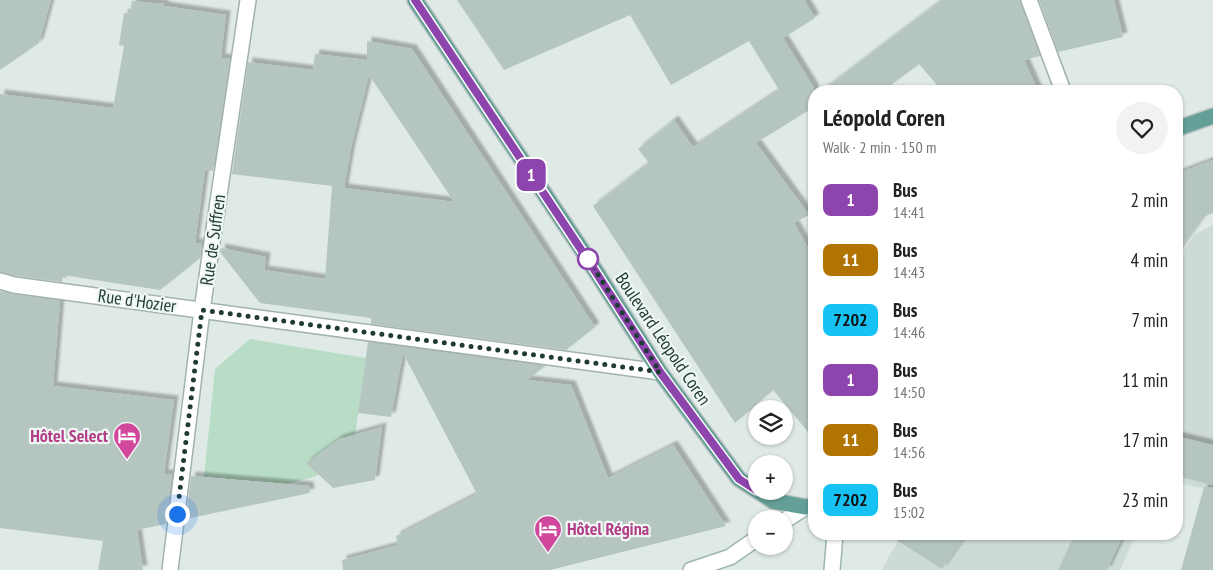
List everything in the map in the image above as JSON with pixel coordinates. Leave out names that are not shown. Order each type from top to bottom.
[{"type":"main road","name":"Boulevard Léopold Coren","points":[[415,0],[660,372],[739,479],[748,485]]},
{"type":"main road","points":[[1183,127],[1213,116]]},
{"type":"main road","name":"Boulevard Léopold Coren","points":[[771,500],[808,507]]},
{"type":"street","name":"Rue de Suffren","points":[[170,570],[202,310],[248,0]]},
{"type":"street","points":[[1029,0],[1060,85]]},
{"type":"street","name":"Rue d'Hozier","points":[[0,282],[660,372]]},
{"type":"street","points":[[793,516],[808,508]]},
{"type":"street","points":[[832,570],[834,540]]},
{"type":"street","points":[[691,570],[730,557],[748,545]]},
{"type":"shaded area","points":[[1213,225],[1213,490],[1183,484],[1183,252],[1194,235]]},
{"type":"shaded area","points":[[899,540],[1133,540],[1120,570],[882,570]]},
{"type":"green space","points":[[250,339],[366,358],[355,435],[318,464],[317,476],[286,484],[204,477],[215,369]]},
{"type":"building","points":[[0,0],[51,0],[39,43],[0,70]]},
{"type":"building","points":[[457,0],[804,0],[815,18],[783,38],[812,85],[808,85],[808,111],[756,143],[808,214],[808,216],[794,223],[808,248],[808,432],[793,414],[793,400],[781,400],[773,390],[761,400],[748,400],[748,412],[735,423],[593,206],[649,163],[638,149],[674,120],[693,147],[779,90],[749,41],[671,85],[630,15],[504,70]]},
{"type":"building","points":[[942,0],[1020,0],[1040,56],[1024,60],[1035,85],[937,85],[919,64],[891,85],[830,85]]},
{"type":"building","points":[[1039,0],[1114,0],[1123,37],[1058,52]]},
{"type":"building","points":[[132,1],[164,4],[164,6],[226,15],[221,58],[230,59],[213,171],[205,170],[195,243],[202,244],[200,258],[160,290],[62,275],[62,282],[0,272],[0,94],[113,108],[124,46],[119,45],[124,13],[130,14]]},
{"type":"building","points":[[367,41],[412,49],[595,327],[566,350],[371,324],[371,318],[260,303],[220,252],[221,248],[266,257],[264,270],[325,279],[332,186],[232,174],[248,62],[313,70],[315,54],[367,60]],"holes":[[[369,75],[454,202],[344,188],[351,148]]]},
{"type":"building","points":[[1213,160],[1213,213],[1203,217],[1183,245],[1183,171]]},
{"type":"building","points":[[0,291],[60,301],[53,386],[174,400],[164,474],[172,474],[166,524],[137,530],[143,570],[98,570],[103,541],[0,528]]},
{"type":"building","points":[[368,342],[545,366],[527,380],[571,385],[608,478],[673,445],[726,526],[550,570],[343,570],[342,560],[398,545],[396,536],[477,494],[403,353],[391,417],[358,413]]},
{"type":"building","points":[[382,427],[375,480],[333,488],[306,463],[339,439]]},
{"type":"building","points":[[1183,438],[1213,445],[1213,485],[1183,478]]},
{"type":"building","points":[[191,476],[309,486],[310,493],[186,519]]},
{"type":"building","points":[[1204,487],[1213,488],[1213,570],[1181,570]]},
{"type":"building","points":[[896,540],[963,540],[942,569]]},
{"type":"building","points":[[1072,540],[1121,540],[1107,570],[1058,570]]},
{"type":"bus line","name":"1","points":[[415,0],[660,372],[739,479],[748,485]]},
{"type":"place","name":"Hôtel Select","points":[[127,460]]},
{"type":"place","name":"Hôtel Régina","points":[[548,553]]},
{"type":"route","points":[[177,514],[202,310],[660,372],[588,259]]}]
